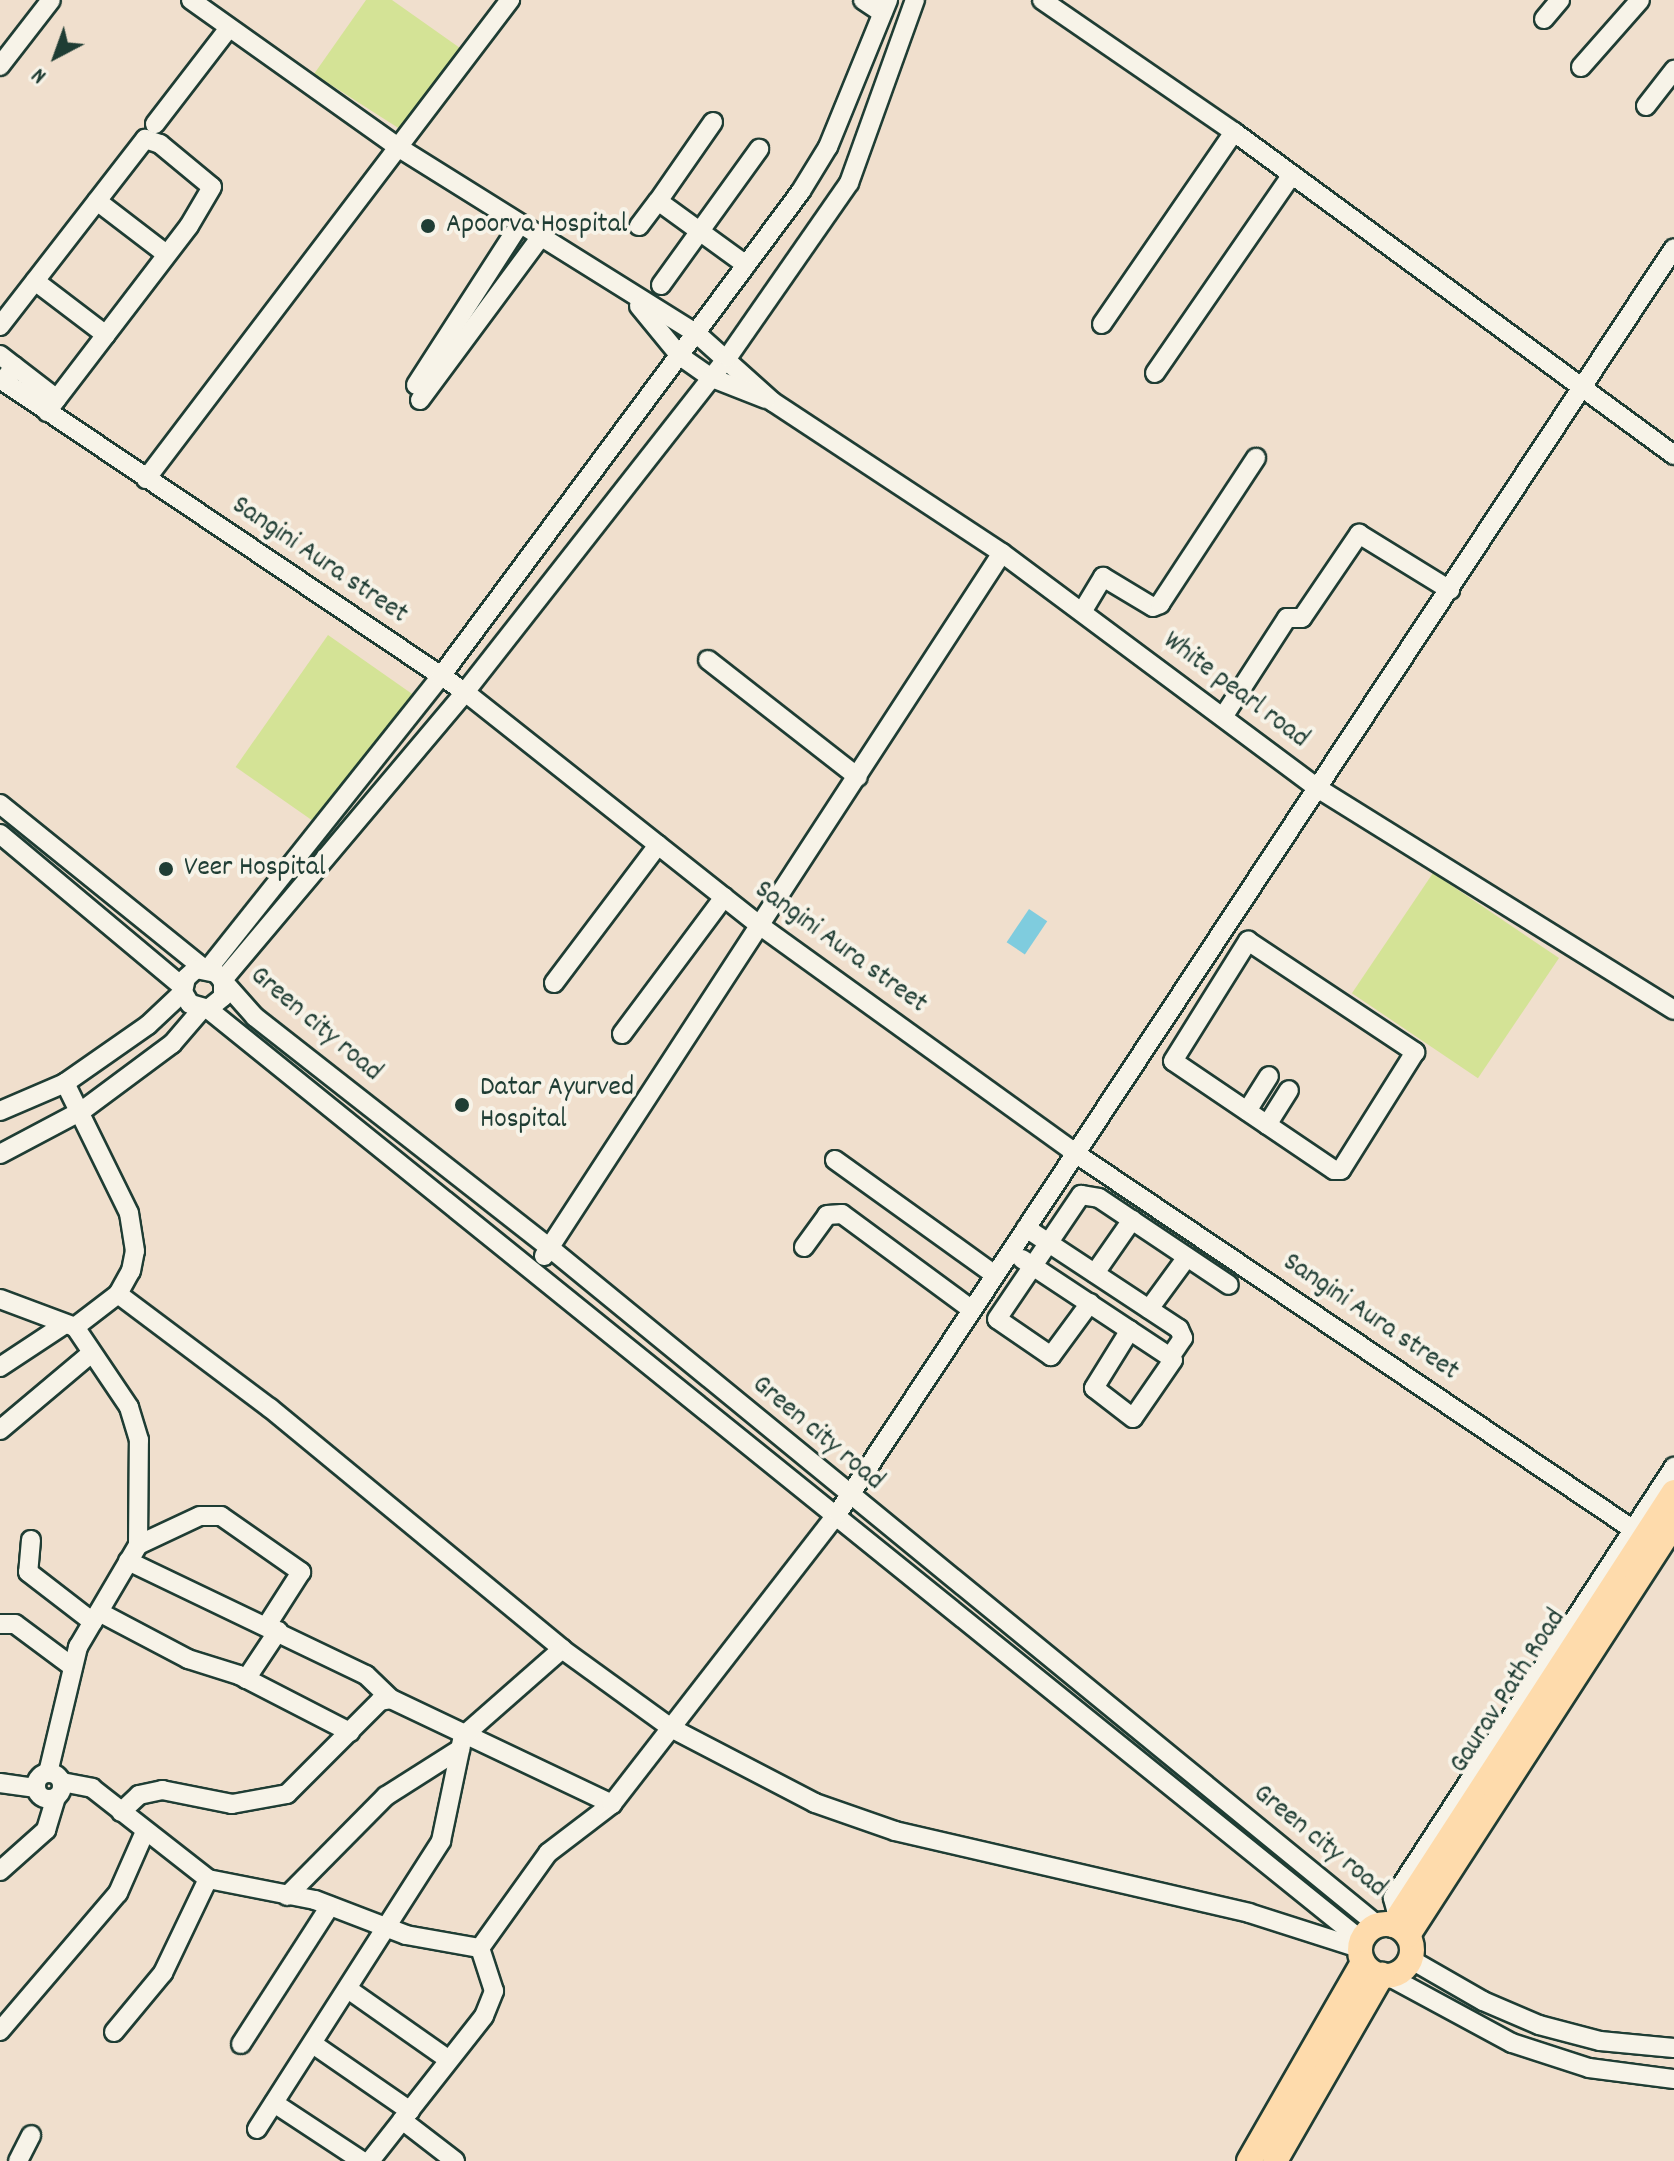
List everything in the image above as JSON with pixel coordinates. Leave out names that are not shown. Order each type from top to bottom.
[{"type":"main road","name":"Gaurav Path Road","points":[[1249,2161],[1674,1492]]},
{"type":"main road","name":"Gaurav Path Road","points":[[1646,1538],[1674,1524]]},
{"type":"main road","name":"Gaurav Path Road","points":[[1275,2161],[1384,1946]]},
{"type":"street","points":[[0,66],[51,0]]},
{"type":"street","points":[[191,0],[401,149],[632,297],[696,333],[728,357],[773,402]]},
{"type":"street","points":[[146,479],[401,149],[510,0]]},
{"type":"street","points":[[214,976],[680,356],[828,147],[885,7],[863,0]]},
{"type":"street","points":[[214,976],[465,692],[728,357],[849,183],[915,0]]},
{"type":"street","points":[[1042,0],[1234,132],[1290,177],[1674,455]]},
{"type":"street","points":[[1544,19],[1560,0]]},
{"type":"street","points":[[1581,67],[1640,0]]},
{"type":"street","points":[[155,124],[229,28]]},
{"type":"street","points":[[1646,106],[1674,70]]},
{"type":"street","points":[[639,226],[713,122]]},
{"type":"street","points":[[1102,324],[1234,132]]},
{"type":"street","points":[[0,326],[145,139],[197,171],[212,187],[209,197],[52,406]]},
{"type":"street","points":[[661,285],[759,149]]},
{"type":"street","points":[[1155,373],[1290,177]]},
{"type":"street","points":[[97,201],[166,254]]},
{"type":"street","points":[[658,201],[746,265]]},
{"type":"street","points":[[519,225],[418,392],[540,238]]},
{"type":"street","points":[[480,1948],[548,1853],[612,1804],[843,1505],[1674,248]]},
{"type":"street","points":[[35,281],[106,335]]},
{"type":"street","points":[[632,297],[680,356],[712,378],[773,402]]},
{"type":"street","name":"Sangini Aura street","points":[[4,370],[146,479],[465,692],[762,927],[1075,1153],[1646,1538]]},
{"type":"street","name":"White pearl road","points":[[773,402],[1002,553],[1319,789],[1674,1010]]},
{"type":"street","points":[[1082,612],[1103,577],[1153,607],[1160,604],[1256,458]]},
{"type":"street","points":[[1223,717],[1287,618],[1302,618],[1357,535],[1450,590]]},
{"type":"street","points":[[536,1268],[762,927],[1002,553]]},
{"type":"street","points":[[708,660],[858,777]]},
{"type":"street","name":"Green city road","points":[[0,804],[214,976],[255,1017],[550,1248],[843,1505]]},
{"type":"street","points":[[0,834],[183,990],[190,1004],[205,1009]]},
{"type":"street","points":[[554,983],[658,845]]},
{"type":"street","points":[[622,1034],[724,897]]},
{"type":"street","points":[[1249,941],[1415,1052],[1341,1170],[1247,1111],[1173,1061],[1194,1023],[1249,941]]},
{"type":"street","points":[[0,1111],[65,1083],[148,1025],[183,990],[190,973],[214,976]]},
{"type":"street","points":[[0,1154],[83,1110],[172,1044],[205,1009],[223,997],[214,976]]},
{"type":"street","name":"Green city road","points":[[205,1009],[843,1505],[1384,1946]]},
{"type":"street","points":[[1172,1009],[1194,1023]]},
{"type":"street","points":[[1247,1111],[1269,1076]]},
{"type":"street","points":[[0,1367],[118,1294],[135,1251],[129,1213],[83,1110],[65,1083]]},
{"type":"street","points":[[1267,1125],[1289,1090]]},
{"type":"street","points":[[835,1160],[995,1275]]},
{"type":"street","points":[[1090,1303],[1057,1352],[1045,1356],[997,1319],[1081,1195],[1095,1196],[1229,1285]]},
{"type":"street","points":[[804,1247],[827,1215],[842,1214],[971,1309]]},
{"type":"street","points":[[1095,1273],[1132,1220]]},
{"type":"street","points":[[1026,1228],[1184,1335],[1170,1357]]},
{"type":"street","points":[[1010,1251],[1090,1303],[1130,1330],[1170,1357],[1173,1366],[1138,1416],[1131,1417],[1094,1388],[1130,1330]]},
{"type":"street","points":[[1149,1309],[1187,1257]]},
{"type":"street","points":[[118,1294],[270,1408],[562,1649],[671,1728],[815,1803],[895,1831],[1384,1946],[1483,2001],[1539,2025],[1600,2041],[1674,2048]]},
{"type":"street","points":[[0,1299],[69,1327],[129,1407],[139,1440],[133,1553],[96,1617],[73,1667],[46,1830],[0,1871]]},
{"type":"street","points":[[0,1430],[89,1355]]},
{"type":"street","points":[[1646,1538],[1674,1467]]},
{"type":"street","points":[[133,1553],[200,1516],[221,1516],[301,1572],[246,1679]]},
{"type":"street","points":[[31,1540],[28,1572],[96,1617],[188,1659],[246,1679],[350,1732]]},
{"type":"street","points":[[133,1553],[366,1675],[391,1699],[462,1742],[612,1804]]},
{"type":"street","points":[[0,1624],[15,1624],[73,1667]]},
{"type":"street","points":[[287,1896],[386,1796],[462,1742],[562,1649]]},
{"type":"street","points":[[121,1812],[139,1795],[162,1790],[232,1804],[287,1794],[380,1701],[391,1699]]},
{"type":"street","points":[[257,2129],[441,1841],[462,1742]]},
{"type":"street","points":[[0,1783],[35,1788],[43,1799],[55,1784]]},
{"type":"street","points":[[55,1784],[92,1788],[144,1834],[208,1879],[330,1906],[387,1928],[480,1948]]},
{"type":"street","points":[[0,2031],[118,1893],[144,1834]]},
{"type":"street","points":[[114,2032],[163,1973],[208,1879]]},
{"type":"street","points":[[241,2044],[330,1906]]},
{"type":"street","points":[[1384,1946],[1532,2050],[1589,2068],[1674,2079]]},
{"type":"street","points":[[370,2161],[484,2016],[494,1991],[480,1948]]},
{"type":"street","points":[[348,1989],[449,2060]]},
{"type":"street","points":[[1532,2050],[1539,2025]]},
{"type":"street","points":[[313,2044],[406,2115],[455,2161]]},
{"type":"street","points":[[274,2103],[362,2161]]},
{"type":"street","points":[[18,2161],[31,2135]]},
{"type":"green space","points":[[366,0],[392,0],[460,48],[403,131],[314,74]]},
{"type":"green space","points":[[328,635],[414,695],[322,827],[236,767]]},
{"type":"green space","points":[[1433,873],[1559,958],[1478,1078],[1352,993]]},
{"type":"water","points":[[1029,909],[1047,921],[1025,954],[1007,942]]},
{"type":"place","name":"Apoorva Hospital","points":[[428,226]]},
{"type":"place","name":"Veer Hospital","points":[[166,869]]},
{"type":"place","name":"Datar Ayurved Hospital","points":[[462,1105]]}]
